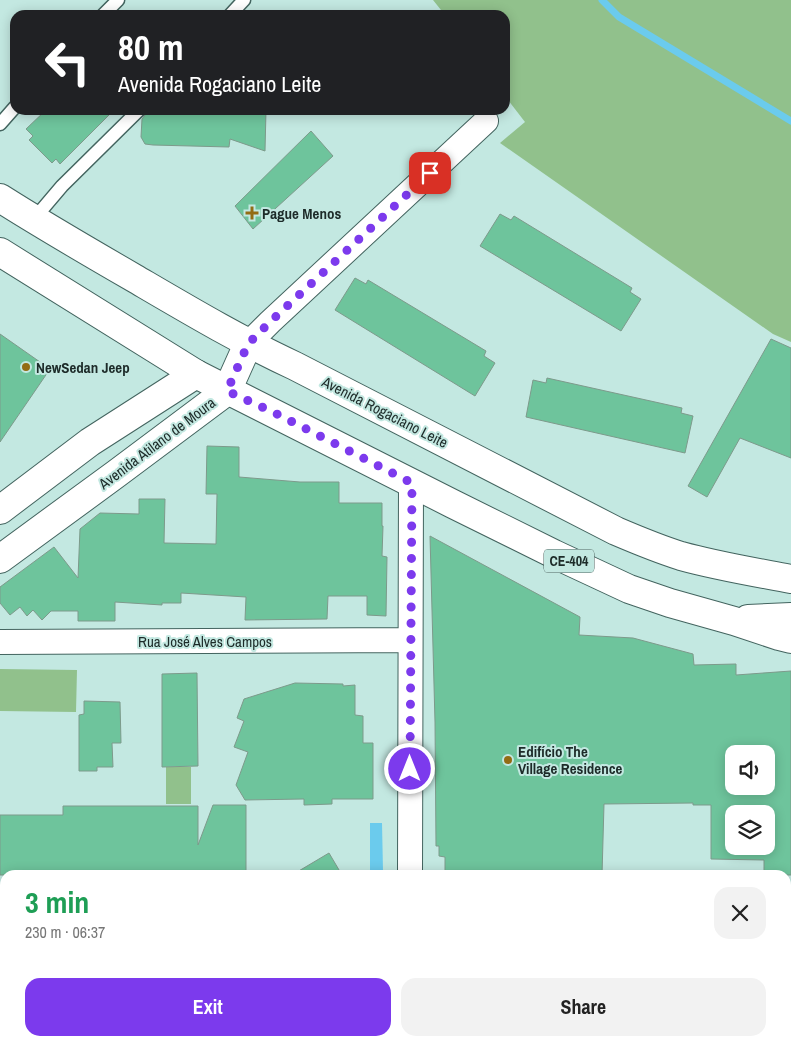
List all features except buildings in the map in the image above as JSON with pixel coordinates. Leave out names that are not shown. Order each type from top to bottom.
[{"type":"main road","name":"Avenida Rogaciano Leite","points":[[0,198],[248,344],[295,366],[616,531],[680,555],[791,579]]},
{"type":"main road","points":[[0,252],[196,374],[412,483]]},
{"type":"main road","name":"Avenida Atilano de Moura","points":[[0,559],[227,391],[248,344]]},
{"type":"main road","name":"Avenida Atilano de Moura","points":[[0,510],[90,442],[196,374]]},
{"type":"main road","name":"CE-404","points":[[412,483],[629,589],[791,639]]},
{"type":"main road","points":[[734,621],[791,618]]},
{"type":"street","name":"Avenida Atilano de Moura","points":[[248,344],[486,122]]},
{"type":"street","points":[[410,870],[412,483]]},
{"type":"street","name":"Rua José Alves Campos","points":[[0,642],[410,640]]},
{"type":"lane","points":[[108,10],[118,0]]},
{"type":"lane","points":[[235,10],[244,0]]},
{"type":"lane","points":[[0,124],[10,113]]},
{"type":"lane","points":[[34,219],[62,186],[134,115]]},
{"type":"green space","points":[[433,0],[791,0],[791,342],[773,334],[500,143],[525,122],[510,102],[510,10],[441,10]]},
{"type":"green space","points":[[0,669],[77,670],[76,712],[0,711]]},
{"type":"green space","points":[[166,767],[191,767],[191,804],[166,804]]},
{"type":"water","points":[[370,823],[382,823],[383,870],[370,870]]},
{"type":"waterway","points":[[602,0],[619,17],[791,121]]},
{"type":"place","name":"Pague Menos","points":[[252,213]]},
{"type":"place","name":"NewSedan Jeep","points":[[26,367]]},
{"type":"place","name":"Edifício The Village Residence","points":[[508,760]]},
{"type":"route","points":[[410,769],[412,483],[273,412],[227,391],[248,344],[430,173]]}]
